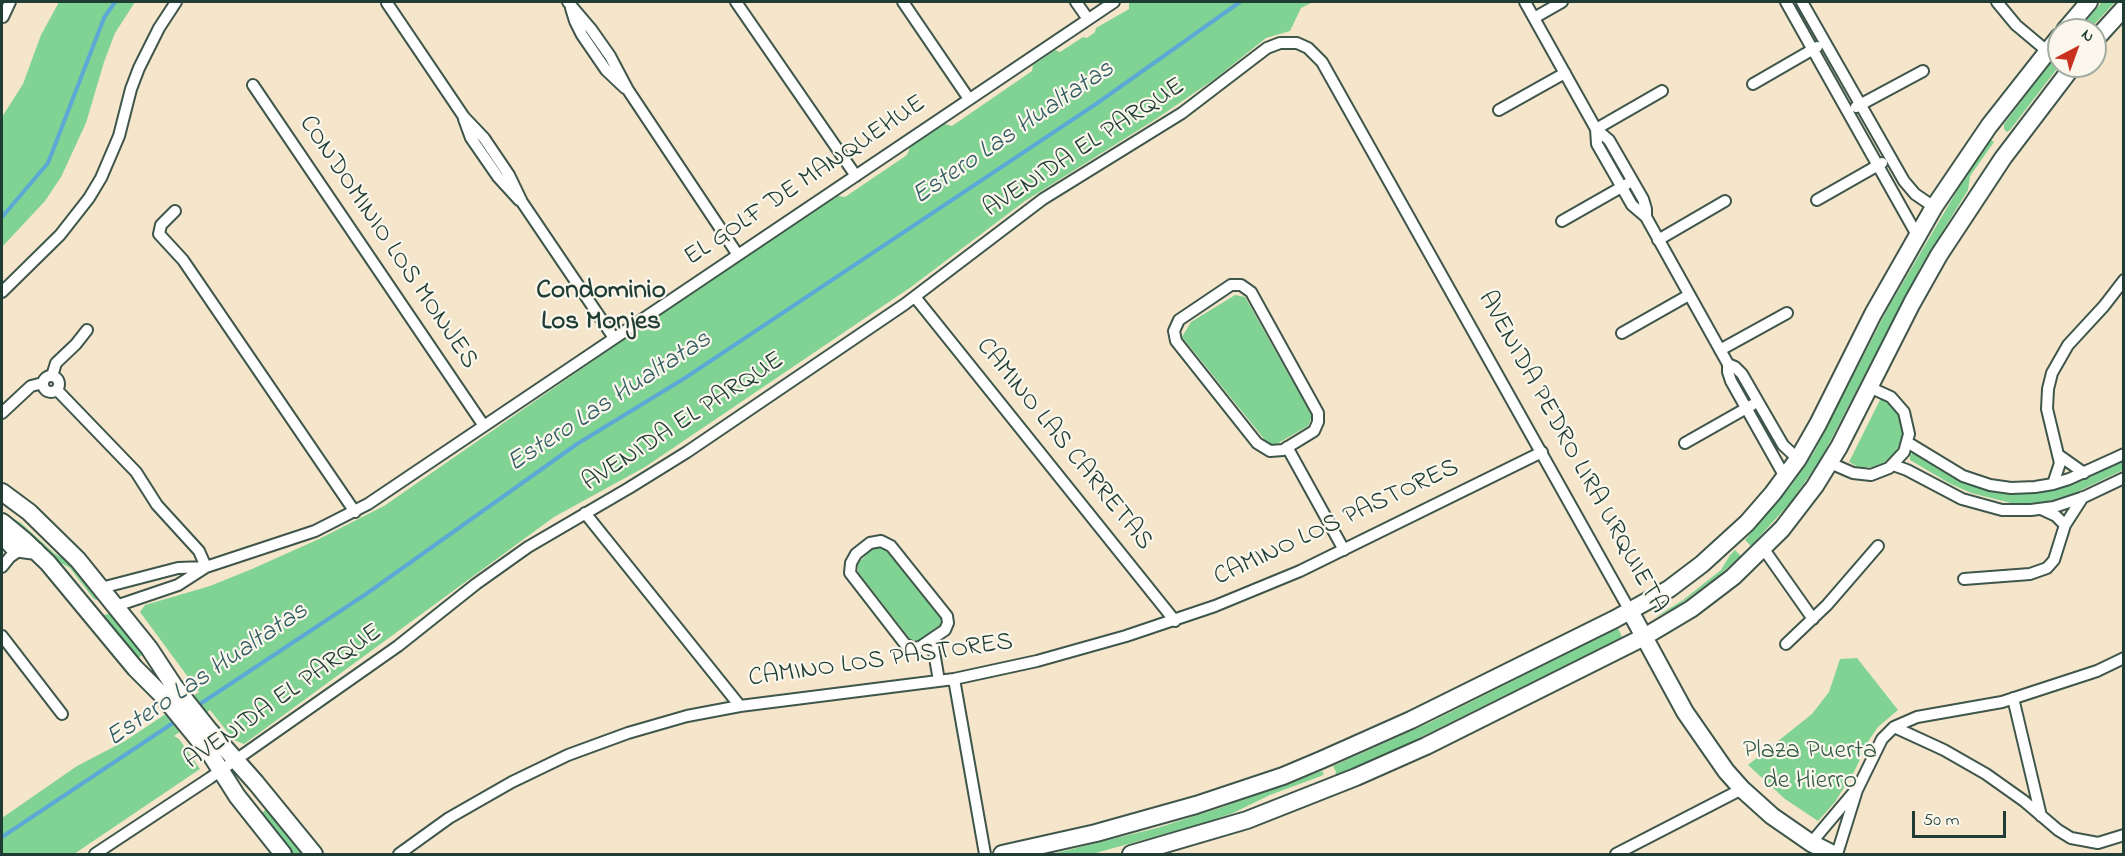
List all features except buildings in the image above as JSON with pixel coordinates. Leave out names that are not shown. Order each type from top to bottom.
[{"type":"main road","points":[[2076,18],[2090,2]]},
{"type":"main road","points":[[2107,27],[2124,9]]},
{"type":"main road","points":[[1002,855],[1096,833],[1196,805],[1283,776],[1420,716],[1630,611],[1669,589],[1718,551],[1747,523],[1798,459],[1873,314],[1934,207],[1989,126],[2047,51]]},
{"type":"main road","points":[[1131,855],[1161,851],[1247,820],[1426,746],[1644,637],[1683,614],[1712,593],[1763,548],[1799,507],[1830,463],[1939,255],[2003,158],[2064,78]]},
{"type":"main road","points":[[1989,126],[2002,140],[2003,158]]},
{"type":"main road","points":[[2,492],[29,512],[65,545],[149,648],[168,690],[203,735],[220,771],[283,855]]},
{"type":"main road","points":[[2,515],[9,511],[29,512]]},
{"type":"main road","points":[[2,522],[28,550],[64,581],[100,607],[116,606]]},
{"type":"main road","points":[[2,536],[9,544],[28,550]]},
{"type":"main road","points":[[64,581],[135,668],[168,690]]},
{"type":"main road","name":"AVENIDA PEDRO LIRA URQUIETA","points":[[1630,611],[1699,734],[1742,789],[1772,816],[1811,843],[1835,855]]},
{"type":"main road","points":[[203,735],[236,760],[314,855]]},
{"type":"main road","points":[[1321,760],[1329,772],[1323,790]]},
{"type":"street","points":[[3,17],[10,2]]},
{"type":"street","points":[[2,292],[60,235],[89,198],[101,178],[119,136],[139,68],[159,28],[176,2]]},
{"type":"street","points":[[736,2],[856,176]]},
{"type":"street","points":[[903,2],[969,99]]},
{"type":"street","points":[[1076,2],[1088,19]]},
{"type":"street","name":"EL GOLF DE MANQUEHUE","points":[[116,606],[178,585],[206,567],[295,538],[355,512],[1114,2]]},
{"type":"street","points":[[1525,2],[1596,129],[1609,140],[1645,204],[1646,217],[1728,364],[1742,374],[1782,445],[1798,459]]},
{"type":"street","points":[[1534,18],[1562,2]]},
{"type":"street","points":[[1786,2],[1917,235]]},
{"type":"street","points":[[1802,2],[1908,187],[1934,207]]},
{"type":"street","points":[[1996,2],[2016,25],[2047,51]]},
{"type":"street","points":[[387,3],[464,117],[471,138],[498,177],[522,202],[614,338]]},
{"type":"street","points":[[570,4],[610,56],[628,90],[738,255]]},
{"type":"street","name":"AVENIDA EL PARQUE","points":[[95,855],[236,760],[398,646],[507,560],[549,533],[658,471],[915,297],[1035,205],[1182,113],[1267,48],[1280,43],[1302,45]]},
{"type":"street","points":[[1753,84],[1825,43]]},
{"type":"street","name":"AVENIDA PEDRO LIRA URQUIETA","points":[[1302,45],[1313,51],[1322,62],[1630,611]]},
{"type":"street","points":[[1848,112],[1923,71]]},
{"type":"street","points":[[1499,110],[1565,73]]},
{"type":"street","name":"CONDOMINIO LOS MONJES","points":[[253,85],[484,426]]},
{"type":"street","points":[[1596,129],[1662,91]]},
{"type":"street","points":[[1596,129],[1597,144],[1635,209],[1646,217]]},
{"type":"street","points":[[1817,200],[1890,159]]},
{"type":"street","points":[[1562,221],[1632,181]]},
{"type":"street","points":[[1658,240],[1725,201]]},
{"type":"street","points":[[175,211],[161,225],[159,234],[183,260],[355,512]]},
{"type":"street","points":[[2053,484],[2059,470],[2060,456],[2050,427],[2047,409],[2052,373],[2068,345],[2100,312],[2124,280]]},
{"type":"street","points":[[1231,285],[1241,285],[1251,292],[1318,413],[1318,422],[1314,431],[1287,447],[1274,451],[1261,446],[1176,340],[1174,331],[1179,320],[1231,285]]},
{"type":"street","points":[[1622,333],[1689,295]]},
{"type":"street","name":"CAMINO LAS CARRETAS","points":[[915,297],[1175,621]]},
{"type":"street","points":[[1720,350],[1787,313]]},
{"type":"street","points":[[87,330],[56,363],[47,379],[46,391],[57,390],[136,472],[157,505],[199,551],[206,567]]},
{"type":"street","points":[[1728,364],[1729,376],[1785,477]]},
{"type":"street","points":[[2,412],[31,386],[47,379]]},
{"type":"street","points":[[1830,463],[1853,473],[1871,475],[1885,471],[1904,452],[1908,426],[1900,406],[1891,397],[1869,387]]},
{"type":"street","points":[[1685,443],[1758,402]]},
{"type":"street","points":[[1907,442],[1949,469],[1990,485],[2024,488],[2053,484],[2124,454]]},
{"type":"street","points":[[1287,447],[1344,550]]},
{"type":"street","name":"CAMINO LOS PASTORES","points":[[399,855],[449,818],[487,795],[568,755],[657,724],[740,706],[954,679],[1077,650],[1175,621],[1255,590],[1344,550],[1542,452]]},
{"type":"street","points":[[2060,456],[2084,472]]},
{"type":"street","points":[[1893,465],[1975,504],[2002,510],[2041,509],[2084,497],[2124,478]]},
{"type":"street","points":[[1964,579],[2030,574],[2044,570],[2054,560],[2065,525],[2084,497]]},
{"type":"street","points":[[2041,509],[2056,516],[2065,525]]},
{"type":"street","points":[[585,513],[740,706]]},
{"type":"street","points":[[881,540],[888,543],[945,613],[948,620],[947,627],[932,640],[917,648],[905,644],[850,573],[851,563],[856,554],[870,543],[881,540]]},
{"type":"street","points":[[1786,644],[1813,619],[1878,546]]},
{"type":"street","points":[[1763,548],[1813,619]]},
{"type":"street","points":[[2,567],[10,557],[28,550]]},
{"type":"street","name":"EL GOLF DE MANQUEHUE","points":[[101,588],[170,570],[206,567]]},
{"type":"street","points":[[2,636],[62,714]]},
{"type":"street","points":[[932,640],[939,681]]},
{"type":"street","points":[[1835,855],[1857,789],[1882,739],[1894,727],[1917,717],[1990,705],[2084,676],[2124,658]]},
{"type":"street","points":[[954,679],[986,855]]},
{"type":"street","points":[[2013,698],[2041,816]]},
{"type":"street","points":[[1894,727],[1944,750],[1986,774],[2064,835],[2079,841],[2098,843],[2124,835]]},
{"type":"street","points":[[1616,855],[1742,789]]},
{"type":"street","points":[[1811,843],[1857,789]]},
{"type":"green space","points":[[59,2],[135,2],[115,33],[86,123],[61,177],[45,201],[2,247],[2,117],[23,84],[41,35]]},
{"type":"green space","points":[[1129,2],[1313,2],[1301,8],[1290,31],[1266,38],[1216,78],[1156,119],[1025,201],[911,287],[645,467],[554,517],[244,744],[234,740],[210,710],[174,736],[179,739],[200,769],[74,854],[2,854],[2,818],[77,766],[125,741],[199,692],[140,612],[145,605],[210,586],[252,569],[384,506],[718,274],[838,196],[845,197],[907,155],[910,147],[945,124],[952,126],[1032,71],[1033,65],[1055,50],[1060,52],[1083,37],[1087,38],[1095,32],[1096,28],[1129,9]]},
{"type":"green space","points":[[2102,2],[2115,2],[2100,18],[2088,18]]},
{"type":"green space","points":[[2047,68],[2047,78],[2050,78],[2007,132],[2004,124]]},
{"type":"green space","points":[[1991,140],[1994,142],[1970,176],[1968,190],[1920,268],[1821,459],[1790,503],[1751,546],[1745,540],[1791,486],[1813,454],[1888,308],[1964,179]]},
{"type":"green space","points":[[1235,295],[1245,297],[1312,416],[1308,426],[1273,446],[1265,440],[1182,337],[1191,322]]},
{"type":"green space","points":[[1881,398],[1887,400],[1899,413],[1902,438],[1896,452],[1885,462],[1873,467],[1858,467],[1849,462]]},
{"type":"green space","points":[[1915,453],[1962,481],[1990,491],[2015,494],[2060,489],[2123,462],[2123,470],[2077,492],[2053,500],[2011,503],[1971,493],[1949,483],[1910,460],[1910,454]]},
{"type":"green space","points":[[11,517],[21,523],[54,553],[75,566],[98,595],[98,599],[93,598],[70,568],[52,558],[10,519]]},
{"type":"green space","points":[[875,546],[885,549],[941,619],[940,625],[918,641],[911,640],[858,572],[858,563]]},
{"type":"green space","points":[[1735,550],[1741,556],[1717,577],[1676,607],[1654,618],[1683,600],[1721,570]]},
{"type":"green space","points":[[111,613],[142,651],[142,655],[138,658],[133,657],[101,616]]},
{"type":"green space","points":[[1618,628],[1622,637],[1399,748],[1335,777],[1336,772],[1333,766],[1429,723]]},
{"type":"green space","name":"Plaza Puerta de Hierro","points":[[1857,658],[1898,710],[1878,727],[1835,802],[1818,821],[1785,799],[1748,765],[1812,714],[1829,692],[1840,659]]},
{"type":"green space","points":[[1322,771],[1324,774],[1321,776],[1204,823],[1092,854],[1052,854],[1157,828]]},
{"type":"green space","points":[[266,809],[305,854],[292,854],[263,818],[262,813]]},
{"type":"waterway","points":[[2,217],[48,163],[104,18],[115,2]]},
{"type":"waterway","name":"Estero Las Hualtatas","points":[[197,706],[366,594],[577,444],[685,378],[1096,104],[1240,2]]},
{"type":"waterway","name":"Estero Las Hualtatas","points":[[2,837],[176,721]]},
{"type":"district","name":"Condominio Los Monjes","points":[[601,308]]}]
